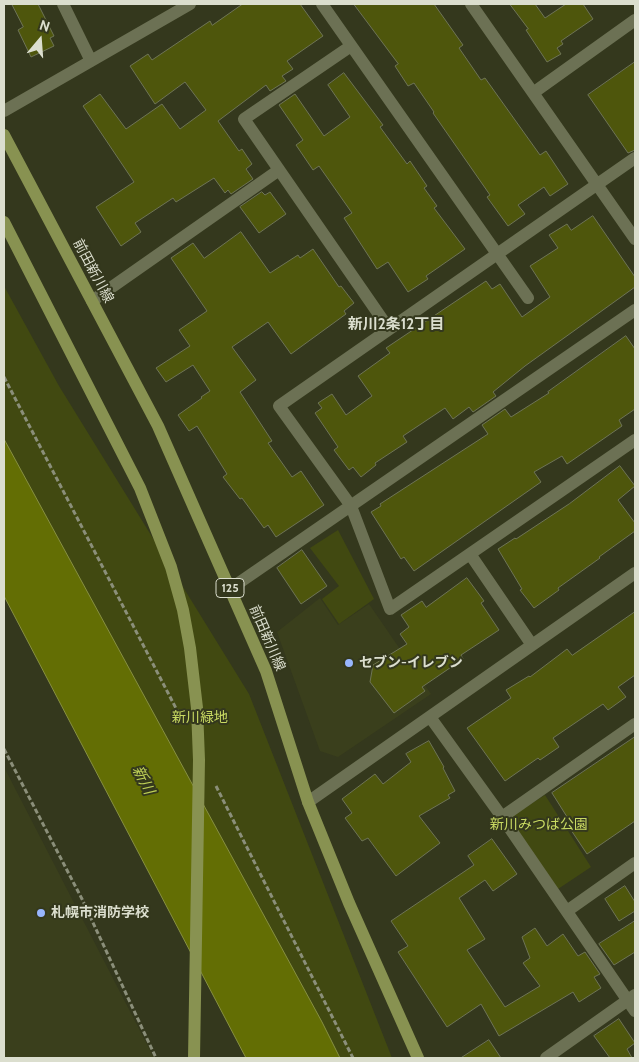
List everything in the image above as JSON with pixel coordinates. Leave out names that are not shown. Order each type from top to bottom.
[{"type":"main road","name":"前田新川線","points":[[4,135],[158,426],[266,671],[308,802],[349,903],[418,1058]]},
{"type":"main road","points":[[4,222],[140,488],[171,567],[183,610],[190,648],[197,708],[199,760],[194,1058]]},
{"type":"street","points":[[63,4],[91,61]]},
{"type":"street","points":[[4,110],[190,4]]},
{"type":"street","points":[[322,4],[528,298]]},
{"type":"street","points":[[471,4],[635,239]]},
{"type":"street","points":[[533,92],[635,20]]},
{"type":"street","points":[[352,46],[244,119],[389,329]]},
{"type":"street","points":[[635,158],[279,406],[351,506],[390,608],[635,440]]},
{"type":"street","points":[[92,301],[279,170]]},
{"type":"street","points":[[230,589],[635,310]]},
{"type":"street","points":[[470,554],[532,645]]},
{"type":"street","points":[[308,802],[635,573]]},
{"type":"street","points":[[430,717],[567,912],[632,998],[635,1011]]},
{"type":"street","points":[[502,817],[635,724]]},
{"type":"street","points":[[567,912],[635,863]]},
{"type":"street","points":[[546,1058],[632,998]]},
{"type":"path","points":[[4,750],[82,899],[156,1058]]},
{"type":"shaded area","name":"セブン-イレブン","points":[[320,598],[338,625],[369,604],[431,694],[338,757],[320,751],[277,632]]},
{"type":"shaded area","name":"札幌市消防学校","points":[[4,767],[154,1058],[4,1058]]},
{"type":"green space","name":"新川緑地","points":[[4,286],[59,386],[249,694],[392,1058],[313,1058],[4,468]]},
{"type":"green space","points":[[338,530],[374,599],[339,624],[322,599],[339,586],[310,548]]},
{"type":"green space","name":"新川みつば公園","points":[[545,795],[591,867],[558,889],[509,818]]},
{"type":"water","name":"新川","points":[[4,439],[340,1058],[246,1058],[4,596]]},
{"type":"building","points":[[12,4],[38,4],[54,36],[50,38],[54,46],[31,57],[18,30],[23,27]]},
{"type":"building","points":[[243,4],[300,4],[323,36],[287,61],[293,69],[282,76],[286,81],[270,91],[266,85],[218,121],[239,151],[242,149],[252,164],[246,169],[253,179],[231,194],[228,190],[225,193],[214,178],[176,202],[173,198],[135,223],[141,232],[121,246],[96,207],[134,182],[83,106],[100,94],[126,129],[162,104],[180,129],[206,110],[185,82],[155,104],[130,66],[148,54],[152,60],[210,21],[212,25]]},
{"type":"building","points":[[354,4],[434,4],[463,45],[459,48],[481,80],[485,78],[540,155],[546,151],[568,184],[550,196],[544,187],[518,205],[525,214],[508,226],[487,197],[490,195],[414,83],[408,86],[395,66],[398,64]]},
{"type":"building","points":[[510,4],[535,4],[545,18],[566,4],[583,4],[593,19],[561,41],[563,44],[557,48],[561,54],[547,62],[526,30],[528,29]]},
{"type":"building","points":[[635,62],[635,150],[628,153],[588,95]]},
{"type":"building","points":[[344,73],[383,125],[380,127],[407,164],[410,161],[427,186],[424,188],[437,206],[434,208],[465,249],[426,276],[428,279],[408,292],[388,262],[377,269],[344,218],[352,213],[319,166],[313,170],[296,145],[303,140],[279,105],[295,94],[324,136],[350,117],[328,85]]},
{"type":"building","points":[[262,192],[265,195],[270,192],[286,214],[259,233],[240,207]]},
{"type":"building","points":[[593,216],[635,277],[635,287],[525,366],[493,392],[496,396],[473,412],[469,407],[453,419],[445,408],[403,436],[407,442],[375,463],[376,465],[361,477],[353,467],[349,470],[334,450],[338,447],[315,413],[322,408],[318,403],[332,394],[346,415],[372,396],[358,376],[390,353],[386,348],[486,281],[492,289],[500,284],[522,317],[550,297],[530,266],[558,248],[549,235],[567,224],[571,230]]},
{"type":"building","points":[[241,232],[270,273],[298,255],[300,258],[313,249],[339,287],[341,286],[354,303],[344,311],[346,314],[291,354],[268,322],[232,347],[256,380],[240,392],[272,441],[268,443],[292,477],[301,471],[324,505],[276,537],[268,525],[264,528],[242,498],[240,499],[223,477],[227,474],[197,426],[189,431],[178,415],[210,391],[193,365],[166,382],[156,368],[190,346],[179,330],[207,311],[171,258],[193,243],[204,258]]},
{"type":"building","points":[[626,336],[635,349],[635,409],[619,420],[622,426],[567,464],[562,456],[534,472],[541,482],[414,571],[404,557],[401,559],[371,512],[381,506],[380,504],[488,434],[482,425],[505,409],[511,417],[549,393]]},
{"type":"building","points":[[620,466],[635,486],[618,500],[635,523],[635,531],[534,608],[520,590],[522,589],[498,549],[569,504]]},
{"type":"building","points":[[302,550],[327,586],[301,604],[277,568]]},
{"type":"building","points":[[467,578],[484,601],[481,603],[499,630],[461,655],[463,659],[422,687],[425,691],[394,713],[370,682],[373,665],[407,644],[400,634],[409,627],[401,615],[422,601],[426,607]]},
{"type":"building","points":[[635,612],[635,675],[618,687],[626,697],[608,710],[603,704],[553,738],[559,747],[540,760],[538,758],[505,781],[467,728],[511,698],[506,690],[530,677],[567,649],[572,655]]},
{"type":"building","points":[[635,737],[635,821],[587,854],[571,830],[574,828],[552,793]]},
{"type":"building","points":[[429,741],[455,791],[448,795],[450,798],[419,816],[440,843],[396,876],[368,838],[362,841],[345,818],[352,813],[342,799],[375,774],[383,784],[411,762],[406,754]]},
{"type":"building","points":[[492,839],[517,874],[493,891],[485,880],[459,898],[485,939],[467,950],[505,1007],[540,986],[523,963],[530,958],[522,937],[535,928],[547,946],[563,934],[578,956],[585,952],[600,974],[594,977],[601,988],[579,1002],[573,992],[499,1036],[481,1004],[447,1027],[398,952],[408,946],[391,921],[474,865],[468,856]]},
{"type":"building","points":[[625,886],[635,902],[635,911],[619,921],[605,899]]},
{"type":"building","points":[[635,921],[635,952],[614,965],[599,944]]},
{"type":"building","points":[[619,1019],[635,1043],[627,1049],[632,1058],[610,1058],[594,1036]]},
{"type":"building","points":[[489,1040],[501,1058],[461,1058]]},
{"type":"place","name":"セブン-イレブン","points":[[349,663]]},
{"type":"place","name":"札幌市消防学校","points":[[41,913]]},
{"type":"district","name":"新川2条12丁目","points":[[396,325]]}]
